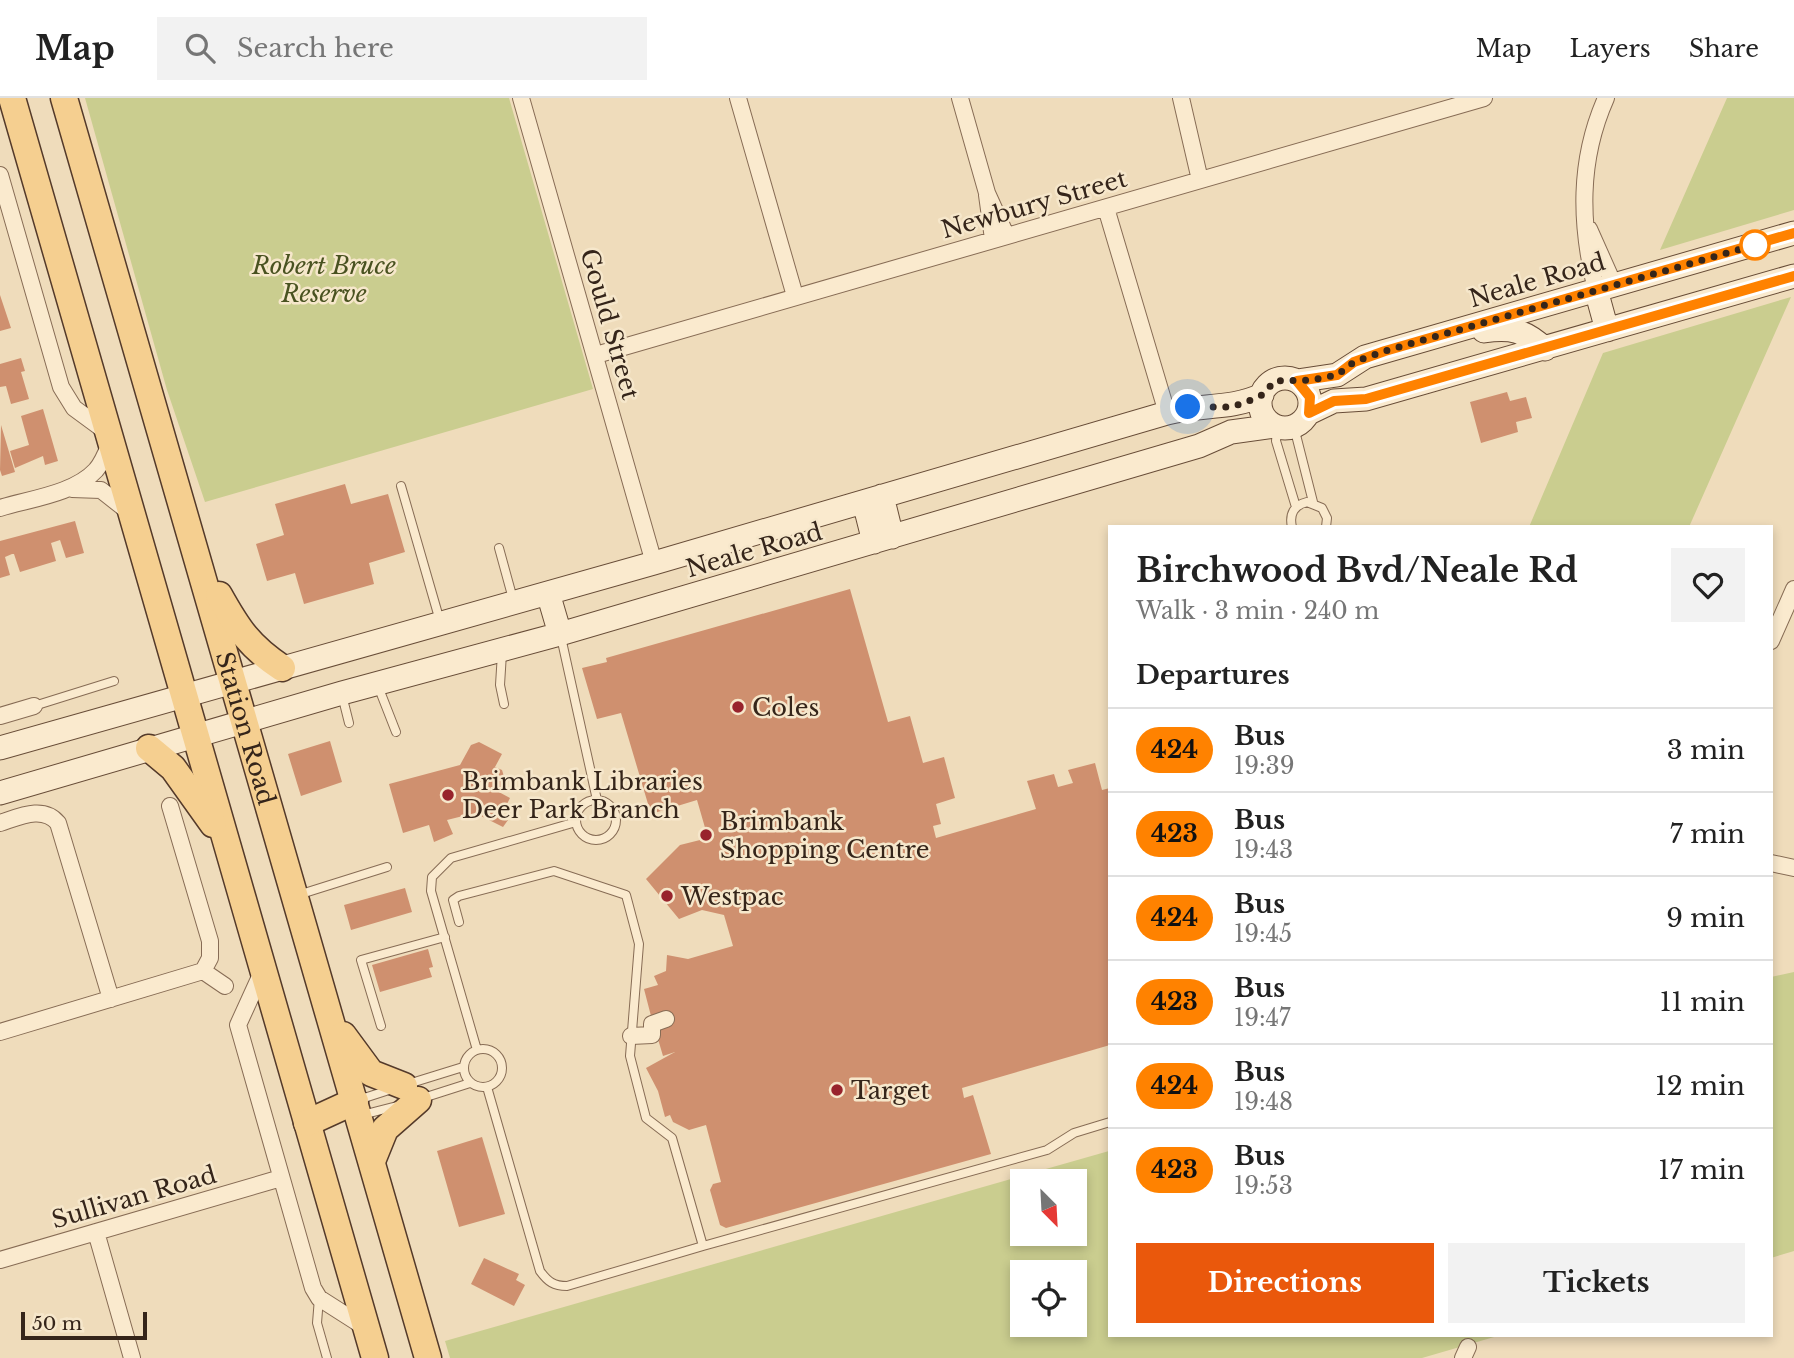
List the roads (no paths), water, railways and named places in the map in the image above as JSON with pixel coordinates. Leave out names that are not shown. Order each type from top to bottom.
[{"type":"main road","name":"Station Road","points":[[12,98],[198,735],[229,853],[374,1358]]},
{"type":"main road","name":"Station Road","points":[[64,98],[428,1358]]},
{"type":"main road","points":[[195,550],[245,639],[254,649],[282,668]]},
{"type":"main road","points":[[149,748],[173,768],[190,789],[210,817],[229,853]]},
{"type":"main road","points":[[332,1020],[371,1073],[411,1093],[385,1129],[372,1161]]},
{"type":"main road","points":[[307,1123],[357,1109]]},
{"type":"street","name":"Gould Street","points":[[521,98],[654,563]]},
{"type":"street","points":[[738,98],[795,296]]},
{"type":"street","points":[[960,98],[1000,237]]},
{"type":"street","points":[[1181,98],[1205,179]]},
{"type":"street","name":"Newbury Street","points":[[596,355],[1205,179],[1443,104],[1484,98]]},
{"type":"street","points":[[1606,98],[1592,130],[1583,173],[1586,224],[1616,327]]},
{"type":"street","points":[[0,175],[61,387],[74,408],[110,437],[93,473],[63,489],[0,508]]},
{"type":"street","points":[[1106,208],[1167,413]]},
{"type":"street","name":"Neale Road","points":[[1297,381],[1337,375],[1365,357],[1405,344],[1794,233]]},
{"type":"street","name":"Neale Road","points":[[0,793],[149,748],[560,634],[883,540],[1199,446],[1231,432],[1289,423],[1334,401],[1366,399],[1794,276]]},
{"type":"street","points":[[1405,344],[1505,328],[1532,336],[1545,349]]},
{"type":"street","points":[[1286,378],[1297,381],[1310,397],[1289,423],[1262,413],[1262,395],[1275,381],[1286,378]]},
{"type":"street","name":"Neale Road","points":[[0,748],[654,563],[1188,407],[1231,407],[1262,395]]},
{"type":"street","points":[[63,489],[101,491],[132,515]]},
{"type":"street","points":[[873,499],[883,540]]},
{"type":"street","points":[[1773,638],[1789,614],[1794,589]]},
{"type":"street","points":[[548,593],[560,634]]},
{"type":"street","points":[[1,710],[34,706]]},
{"type":"street","points":[[0,1031],[203,971],[210,958],[210,941],[170,806]]},
{"type":"street","points":[[0,822],[40,813],[53,817],[58,823],[111,999]]},
{"type":"street","points":[[1773,863],[1794,868]]},
{"type":"street","points":[[263,970],[238,1025],[281,1178],[313,1288],[318,1297],[366,1328]]},
{"type":"street","points":[[203,971],[225,986]]},
{"type":"street","points":[[631,1036],[652,1035],[652,1024],[666,1019]]},
{"type":"street","name":"Sullivan Road","points":[[0,1260],[281,1178]]},
{"type":"street","points":[[96,1232],[132,1358]]},
{"type":"lane","points":[[1289,423],[1312,502],[1325,513],[1326,525]]},
{"type":"lane","points":[[1289,423],[1276,441],[1296,507]]},
{"type":"lane","points":[[401,486],[440,624]]},
{"type":"lane","points":[[1288,525],[1296,507],[1312,502]]},
{"type":"lane","points":[[499,548],[514,603]]},
{"type":"lane","points":[[560,634],[597,800],[614,809],[616,822],[611,833],[593,840],[582,834],[576,822],[579,809],[597,800]]},
{"type":"lane","points":[[502,650],[500,685],[504,704]]},
{"type":"lane","points":[[34,706],[114,681]]},
{"type":"lane","points":[[378,684],[397,732]]},
{"type":"lane","points":[[342,693],[349,723]]},
{"type":"lane","points":[[477,1050],[431,891],[432,877],[442,864],[460,855],[576,822]]},
{"type":"lane","points":[[295,896],[387,867]]},
{"type":"lane","points":[[459,922],[453,900],[459,896],[554,871],[626,895],[639,944],[630,1056],[646,1118],[672,1138],[703,1246]]},
{"type":"lane","points":[[381,1027],[360,960],[445,937]]},
{"type":"lane","points":[[357,1109],[411,1093],[463,1067],[468,1056],[477,1050],[489,1050],[501,1063],[500,1076],[487,1087]]},
{"type":"lane","points":[[463,1067],[470,1083]]},
{"type":"lane","points":[[357,1109],[411,1093],[470,1083],[487,1087]]},
{"type":"lane","points":[[487,1087],[540,1272],[555,1286],[567,1286],[1047,1150],[1074,1133],[1108,1123]]},
{"type":"lane","points":[[318,1297],[317,1323],[327,1358]]},
{"type":"place","name":"Coles","points":[[738,707]]},
{"type":"place","name":"Brimbank Libraries Deer Park Branch","points":[[448,795]]},
{"type":"place","name":"Brimbank Shopping Centre","points":[[706,835]]},
{"type":"place","name":"Westpac","points":[[667,896]]},
{"type":"place","name":"Target","points":[[837,1090]]},
{"type":"park label","name":"Robert Bruce Reserve","points":[[324,279]]}]
